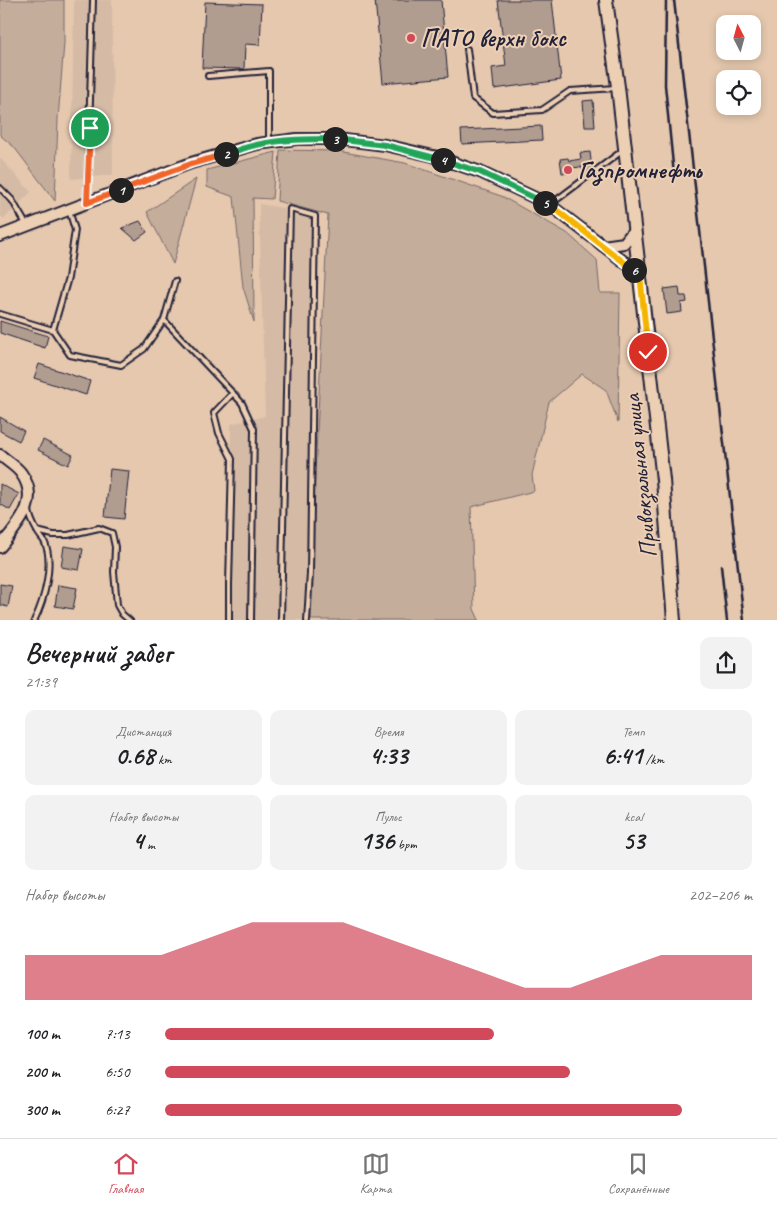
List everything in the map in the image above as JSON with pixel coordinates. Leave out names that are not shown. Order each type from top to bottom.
[{"type":"main road","name":"Привокзальная улица","points":[[606,0],[618,87],[663,480],[674,620]]},
{"type":"street","points":[[0,236],[191,164],[257,144],[297,139],[337,139],[385,145],[433,156],[480,172],[550,205],[640,274]]},
{"type":"street","points":[[603,246],[624,243],[634,229]]},
{"type":"street","points":[[0,456],[21,473],[29,490],[28,507],[23,517],[0,547]]},
{"type":"lane","points":[[87,203],[93,0]]},
{"type":"lane","points":[[467,50],[473,98],[493,113],[542,110],[570,91],[618,87]]},
{"type":"lane","points":[[208,76],[269,71],[269,143]]},
{"type":"lane","points":[[550,205],[625,148]]},
{"type":"lane","points":[[0,188],[12,200],[27,226]]},
{"type":"lane","points":[[281,620],[290,209],[315,216],[310,573],[307,620]]},
{"type":"lane","points":[[53,330],[68,278],[75,230],[69,210]]},
{"type":"lane","points":[[0,314],[53,330],[70,355],[121,364],[144,349],[164,320],[175,281]]},
{"type":"lane","points":[[164,320],[242,403],[254,429],[251,620]]},
{"type":"lane","points":[[229,620],[232,459],[219,433],[214,413],[233,394]]},
{"type":"lane","points":[[28,507],[31,520],[44,541],[49,561],[41,606],[34,620]]},
{"type":"lane","points":[[37,531],[54,535],[68,535],[99,528],[112,533],[115,547],[114,572],[117,605],[122,614],[130,620]]},
{"type":"shaded area","points":[[0,0],[64,0],[64,43],[58,119],[55,201],[14,147],[0,135]]},
{"type":"shaded area","points":[[74,0],[112,0],[113,175],[71,179]]},
{"type":"shaded area","points":[[280,150],[338,151],[405,163],[501,196],[567,233],[597,260],[600,293],[620,293],[618,422],[606,390],[582,374],[549,402],[532,475],[534,491],[471,507],[474,609],[479,620],[311,620],[310,573],[328,215],[277,201]]},
{"type":"shaded area","points":[[276,152],[272,199],[253,198],[254,322],[243,287],[234,197],[207,187],[207,170]]},
{"type":"shaded area","points":[[0,158],[31,192],[4,219],[0,215]]},
{"type":"shaded area","points":[[196,179],[173,264],[147,212]]},
{"type":"shaded area","points":[[259,204],[311,213],[306,620],[228,620],[231,424],[265,416]]},
{"type":"building","name":"ПАТО верхн бокс","points":[[375,0],[441,0],[448,77],[383,83]]},
{"type":"building","points":[[498,0],[552,0],[561,80],[494,89],[492,68],[506,66]]},
{"type":"building","points":[[205,2],[262,4],[260,45],[245,44],[244,69],[202,68]]},
{"type":"building","points":[[593,100],[595,127],[585,127],[583,101]]},
{"type":"building","points":[[541,126],[542,140],[462,144],[461,130]]},
{"type":"building","points":[[590,152],[592,169],[583,173],[582,167],[570,168],[570,173],[562,173],[560,159],[568,158],[569,161],[581,159],[580,153]]},
{"type":"building","points":[[140,221],[147,232],[136,240],[122,228]]},
{"type":"building","points":[[679,287],[680,296],[686,296],[687,302],[681,303],[682,312],[667,314],[664,289]]},
{"type":"building","points":[[0,321],[48,336],[45,348],[0,333]]},
{"type":"building","points":[[39,364],[90,381],[86,395],[34,378]]},
{"type":"building","points":[[0,417],[24,431],[19,441],[0,431]]},
{"type":"building","points":[[43,440],[73,455],[68,465],[38,450]]},
{"type":"building","points":[[110,469],[129,471],[124,519],[105,517]]},
{"type":"building","points":[[0,484],[19,494],[10,510],[0,504]]},
{"type":"building","points":[[64,546],[83,549],[79,570],[61,567]]},
{"type":"building","points":[[0,584],[12,586],[8,607],[0,605]]},
{"type":"building","points":[[58,585],[77,588],[73,609],[55,606]]},
{"type":"railway","points":[[666,0],[665,85],[674,175]]},
{"type":"railway","points":[[674,0],[744,620]]},
{"type":"railway","points":[[721,566],[727,620]]},
{"type":"place","name":"ПАТО верхн бокс","points":[[411,38]]},
{"type":"place","name":"Газпромнефть","points":[[568,170]]},
{"type":"route","points":[[90,128],[87,203],[191,164],[257,144],[297,139],[337,139],[385,145],[433,156],[480,172],[550,205],[640,274],[648,352]]}]
